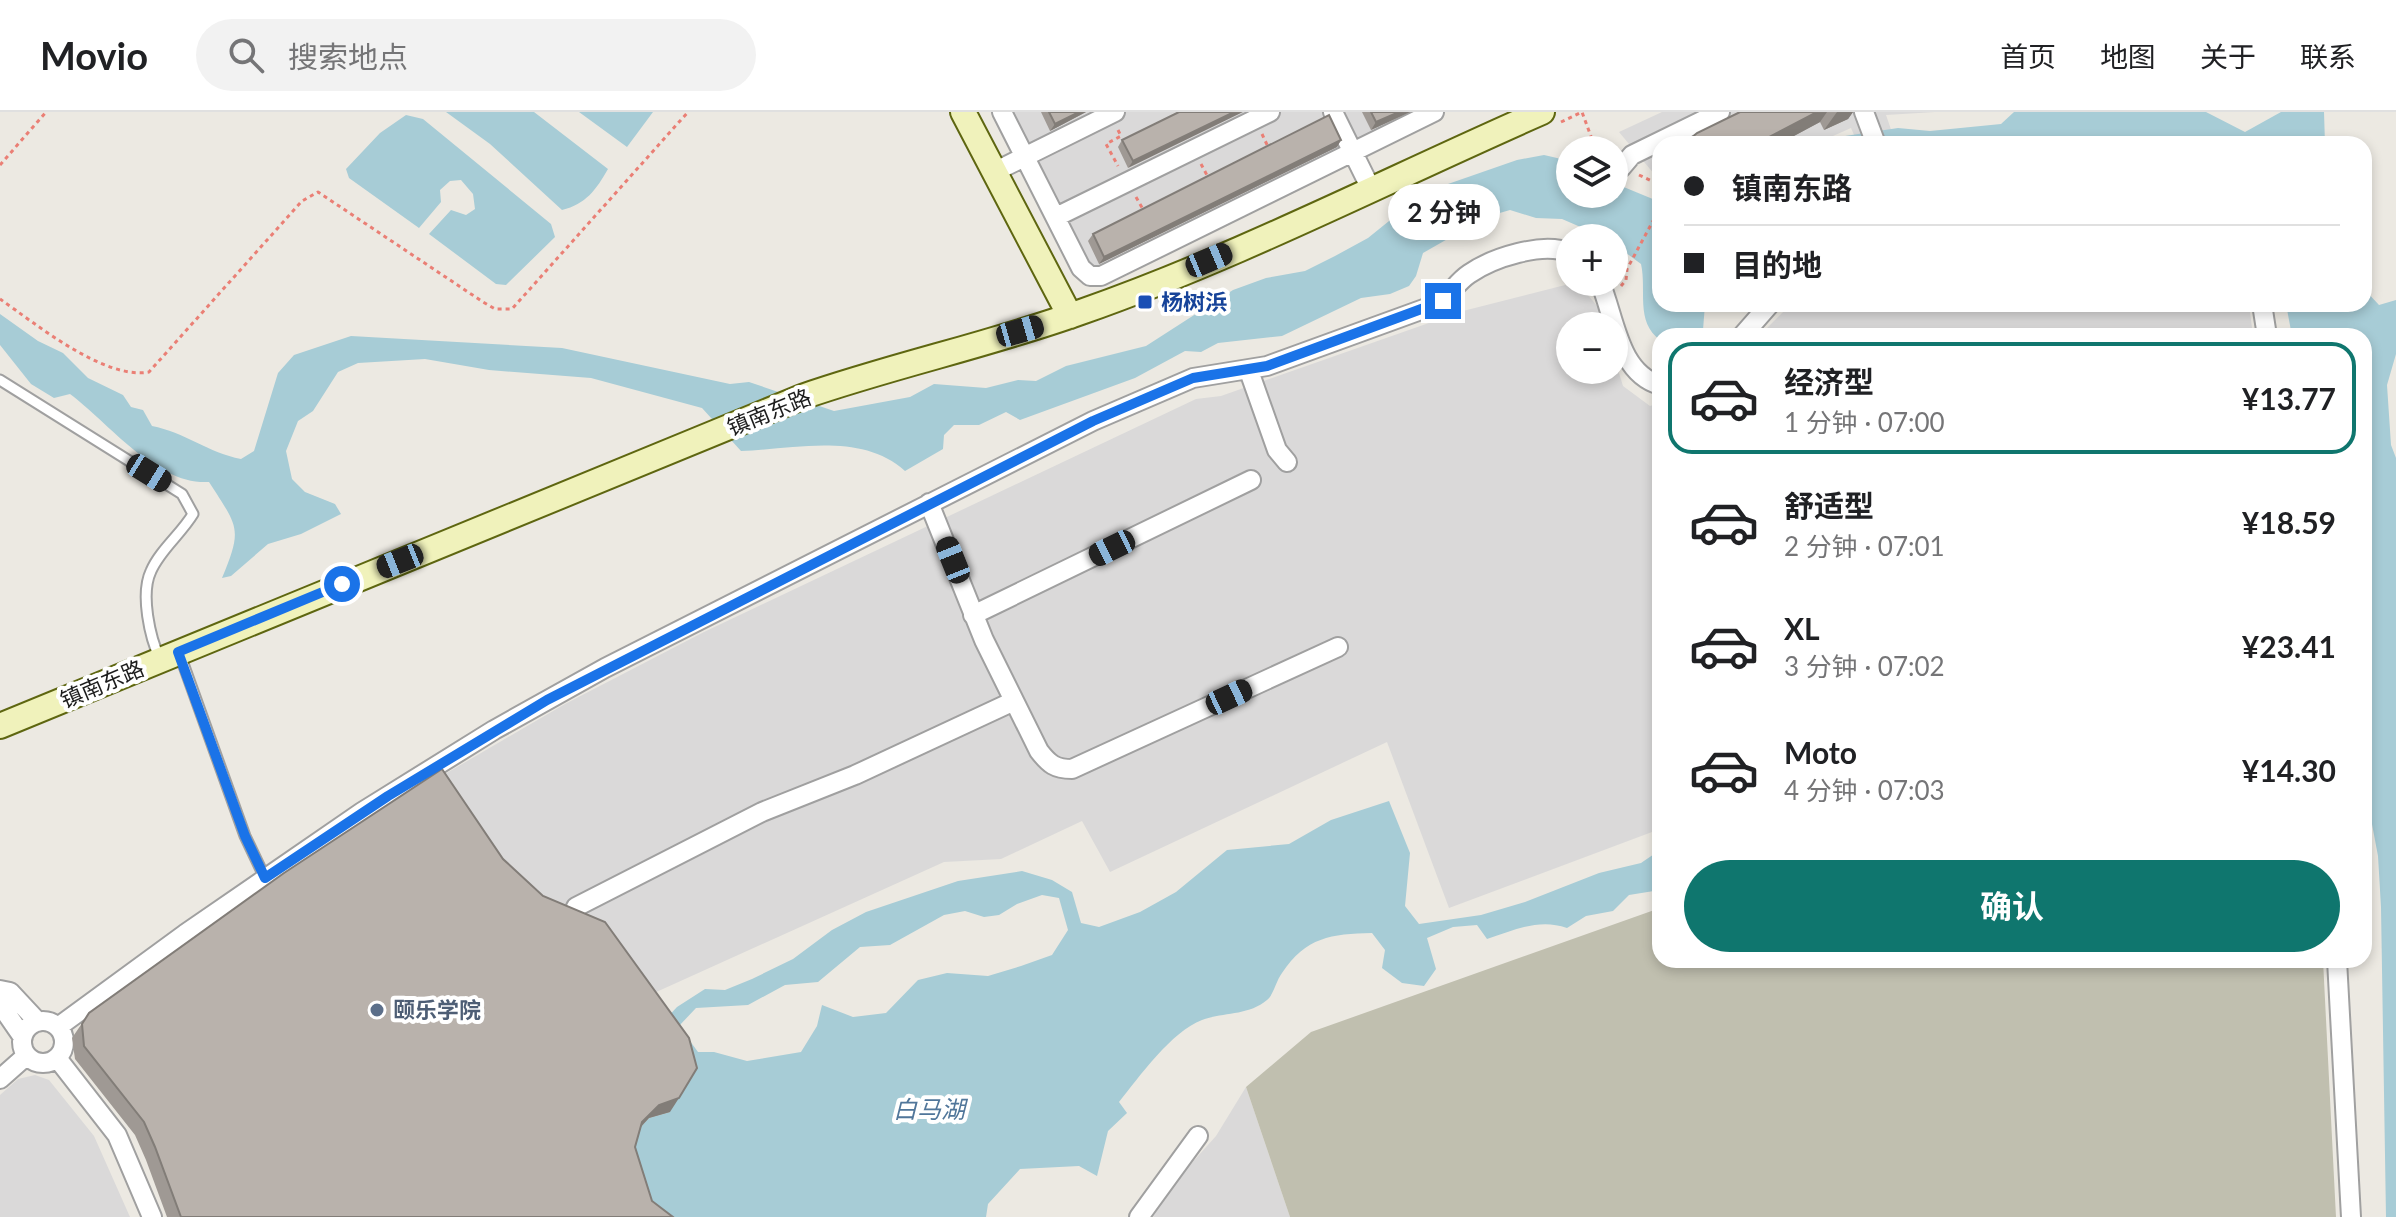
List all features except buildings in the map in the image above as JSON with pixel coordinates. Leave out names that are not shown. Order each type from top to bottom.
[{"type":"street","points":[[963,112],[1070,316]]},
{"type":"street","points":[[1002,112],[1081,268],[1090,276],[1101,276],[1434,112]]},
{"type":"street","points":[[996,171],[1115,112]]},
{"type":"street","points":[[1333,112],[1370,187]]},
{"type":"street","name":"镇南东路","points":[[0,726],[802,397],[877,371],[1070,316],[1152,285],[1542,112]]},
{"type":"street","points":[[1671,136],[1720,112]]},
{"type":"street","points":[[1865,115],[1873,136]]},
{"type":"street","points":[[1056,217],[1262,116]]},
{"type":"street","points":[[1628,160],[1652,145]]},
{"type":"street","points":[[58,1027],[265,878],[388,796],[547,700],[1093,421],[1193,378],[1249,371],[1443,301],[1471,272],[1495,262],[1538,250],[1556,252]]},
{"type":"street","points":[[1611,296],[1626,358],[1643,378],[1652,382]]},
{"type":"street","points":[[1749,328],[1763,312]]},
{"type":"street","points":[[1249,371],[1277,450],[1287,462]]},
{"type":"street","points":[[973,615],[1251,480]]},
{"type":"street","points":[[929,503],[973,615],[1014,701],[1049,764],[1072,769],[1338,647]]},
{"type":"street","points":[[576,907],[762,812],[855,775],[1014,701]]},
{"type":"street","points":[[2337,968],[2351,1217]]},
{"type":"street","points":[[0,990],[10,992],[38,1022],[58,1027],[65,1039],[57,1058],[45,1064],[26,1056]]},
{"type":"street","points":[[0,1004],[22,1036],[26,1056]]},
{"type":"street","points":[[22,1036],[38,1022]]},
{"type":"street","points":[[0,1079],[26,1056]]},
{"type":"street","points":[[57,1058],[117,1135],[152,1217]]},
{"type":"street","points":[[1139,1217],[1198,1136]]},
{"type":"lane","points":[[0,380],[171,487],[190,503],[193,514],[151,570],[147,584],[154,645],[169,656],[265,878]]},
{"type":"path","points":[[0,165],[46,112]]},
{"type":"path","points":[[0,299],[53,336],[112,368],[135,374],[149,372],[302,201],[318,192],[483,302],[495,309],[512,309],[688,112]]},
{"type":"path","points":[[1582,112],[1591,136]]},
{"type":"path","points":[[1262,116],[1288,184]]},
{"type":"path","points":[[1628,267],[1652,223]]},
{"type":"shaded area","points":[[1002,112],[1434,112],[1090,276]]},
{"type":"shaded area","points":[[1662,112],[1935,112],[1886,115],[1893,136],[1854,136],[1851,128],[1833,136],[1652,136],[1652,171],[1628,143],[1628,136],[1619,132]]},
{"type":"shaded area","points":[[1556,287],[1556,296],[1589,296],[1600,312],[1556,312],[1556,384],[1622,384],[1652,405],[1652,832],[1449,908],[1387,742],[1110,872],[1082,821],[1001,859],[944,862],[643,998],[533,909],[433,781],[565,704],[704,632],[1196,399],[1221,396],[1463,311]]},
{"type":"shaded area","points":[[1783,312],[2250,312],[2252,328],[1767,328]]},
{"type":"shaded area","points":[[1652,911],[1652,968],[2323,968],[2336,1217],[1290,1217],[1246,1087],[1311,1032]]},
{"type":"shaded area","points":[[35,1075],[49,1080],[94,1136],[130,1217],[0,1217],[0,1095],[18,1079]]},
{"type":"shaded area","points":[[1246,1087],[1290,1217],[1153,1217],[1172,1185],[1216,1136]]},
{"type":"water","points":[[446,112],[534,112],[608,169],[590,195],[562,210],[490,144]]},
{"type":"water","points":[[579,112],[653,112],[627,147]]},
{"type":"water","points":[[2014,112],[2206,112],[2245,132],[2281,112],[2324,112],[2325,136],[1845,136],[1898,128],[1930,131],[2001,124]]},
{"type":"water","points":[[406,115],[423,119],[551,224],[555,237],[506,285],[496,284],[429,234],[451,210],[466,215],[475,209],[473,194],[461,180],[450,181],[440,190],[441,202],[419,228],[349,178],[346,169],[380,133]]},
{"type":"water","points":[[1544,155],[1556,158],[1556,208],[1628,208],[1628,189],[1652,199],[1652,312],[1704,312],[1703,328],[1652,328],[1652,332],[1643,305],[1641,264],[1628,254],[1628,224],[1574,224],[1510,210],[1486,217],[1423,253],[1416,276],[1409,286],[1390,294],[1361,298],[1282,336],[1218,343],[1201,352],[1185,351],[1135,378],[1020,420],[1006,412],[979,425],[954,425],[944,435],[943,449],[905,471],[869,451],[848,447],[805,446],[741,451],[702,408],[591,378],[489,370],[425,359],[358,363],[338,372],[313,411],[298,421],[286,451],[292,479],[305,492],[335,504],[341,514],[301,534],[268,544],[231,576],[222,578],[233,548],[234,528],[209,482],[171,474],[135,450],[70,394],[54,398],[31,384],[0,345],[0,314],[38,341],[63,353],[88,378],[123,395],[131,407],[143,410],[152,426],[241,459],[254,451],[278,373],[294,355],[351,336],[562,348],[730,384],[749,382],[834,411],[910,397],[934,384],[986,388],[1018,380],[1036,381],[1066,366],[1146,346],[1233,290],[1266,278],[1305,271],[1368,238],[1425,192],[1517,160]]},
{"type":"water","points":[[2372,297],[2379,305],[2396,300],[2396,354],[2387,385],[2391,445],[2396,458],[2396,1217],[2386,1217],[2381,907],[2378,856],[2372,824],[2372,328],[2290,328],[2288,312],[2372,312]]},
{"type":"water","name":"白马湖","points":[[1389,801],[1410,853],[1405,906],[1419,924],[1481,915],[1525,902],[1599,873],[1641,863],[1652,855],[1652,891],[1629,895],[1613,911],[1586,916],[1567,928],[1537,925],[1487,939],[1477,925],[1453,927],[1427,938],[1436,969],[1424,986],[1402,983],[1382,968],[1385,950],[1372,933],[1332,937],[1310,945],[1291,961],[1267,1000],[1252,1009],[1202,1020],[1179,1034],[1157,1056],[1119,1102],[1127,1113],[1108,1131],[1097,1176],[1079,1166],[1020,1169],[988,1204],[986,1217],[646,1217],[643,1214],[633,1135],[649,1118],[670,1112],[662,1023],[677,1007],[705,989],[725,990],[752,979],[793,959],[832,930],[866,912],[958,881],[1022,871],[1052,880],[1072,892],[1081,923],[1099,927],[1140,912],[1176,892],[1227,850],[1289,844],[1331,820]],"holes":[[[1042,895],[1059,898],[1068,930],[1052,955],[1021,966],[988,976],[947,973],[918,980],[886,1013],[853,1017],[822,1005],[817,1026],[801,1052],[747,1061],[714,1052],[698,1052],[679,1026],[696,1008],[748,1005],[785,985],[818,982],[860,947],[890,945],[944,915],[965,911],[984,917],[999,915]]]},
{"type":"place","name":"杨树浜","points":[[1145,302]]},
{"type":"place","name":"颐乐学院","points":[[377,1010]]},
{"type":"route","points":[[342,584],[178,652],[207,724],[245,836],[265,878],[388,796],[547,700],[667,635],[1093,421],[1160,395],[1193,378],[1267,366],[1443,301]]}]
